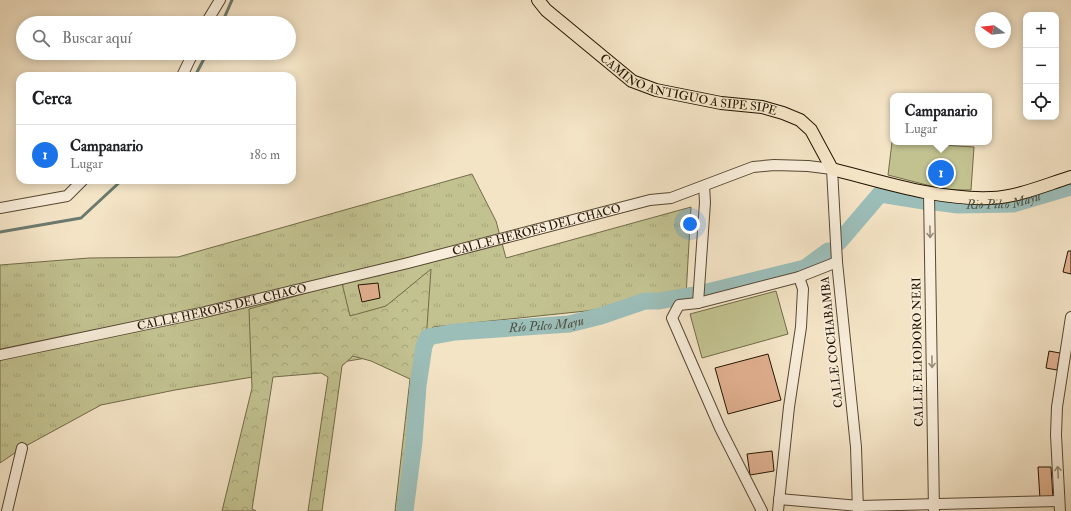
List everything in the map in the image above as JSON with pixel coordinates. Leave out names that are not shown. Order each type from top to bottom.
[{"type":"main road","name":"CAMINO ANTIGUO A SIPE SIPE","points":[[538,0],[546,10],[632,81],[656,90],[721,103],[762,107],[800,120],[812,130],[832,169]]},
{"type":"main road","name":"CALLE HEROES DEL CHACO","points":[[832,169],[929,193],[992,198],[1018,194],[1071,177]]},
{"type":"street","points":[[210,16],[220,0]]},
{"type":"street","points":[[184,72],[190,60]]},
{"type":"street","name":"CALLE HEROES DEL CHACO","points":[[0,355],[205,312],[408,263],[650,200],[671,198],[753,167],[788,166],[832,169]]},
{"type":"street","name":"CALLE COCHABAMBA","points":[[832,169],[837,262],[856,447],[858,508]]},
{"type":"street","points":[[0,208],[67,196],[79,184]]},
{"type":"street","points":[[698,303],[705,202],[704,186]]},
{"type":"street","name":"CALLE ELIODORO NERI","points":[[929,193],[934,508]]},
{"type":"street","points":[[762,511],[720,428],[672,318],[679,304],[698,303],[799,277],[837,262]]},
{"type":"street","points":[[778,511],[789,407],[801,327],[804,289],[799,277]]},
{"type":"street","points":[[779,499],[858,508],[1060,506],[1056,435],[1057,407],[1071,317]]},
{"type":"street","points":[[7,511],[22,448]]},
{"type":"green space","points":[[892,145],[941,145],[974,147],[971,190],[946,190],[888,175]]},
{"type":"green space","points":[[472,174],[496,221],[506,258],[691,207],[686,296],[586,311],[433,327],[408,351],[175,390],[101,405],[22,448],[0,463],[0,265],[89,258],[178,257]]},
{"type":"green space","points":[[431,269],[427,327],[418,386],[414,442],[405,511],[395,511],[410,379],[371,361],[353,356],[342,366],[322,511],[308,511],[328,377],[321,373],[273,377],[252,509],[256,511],[222,511],[252,388],[249,309],[342,283],[350,316],[386,306]]},
{"type":"green space","points":[[776,291],[788,334],[702,358],[690,314]]},
{"type":"building","points":[[1068,251],[1071,251],[1071,274],[1063,272]]},
{"type":"building","points":[[378,283],[380,298],[362,302],[358,285]]},
{"type":"building","points":[[1049,351],[1060,353],[1057,370],[1046,368]]},
{"type":"building","points":[[768,354],[781,400],[728,414],[715,368]]},
{"type":"building","points":[[772,451],[774,471],[750,475],[747,454]]},
{"type":"building","points":[[1038,467],[1051,467],[1053,499],[1040,499]]},
{"type":"waterway","points":[[225,16],[232,0]]},
{"type":"waterway","points":[[197,72],[203,60]]},
{"type":"waterway","points":[[0,232],[81,218],[118,184]]},
{"type":"waterway","name":"Rio Pilco Mayu","points":[[935,202],[958,205],[1013,204],[1071,187]]},
{"type":"waterway","name":"Rio Pilco Mayu","points":[[839,242],[880,194],[924,201]]},
{"type":"waterway","name":"Río Pilco Mayu","points":[[405,511],[414,442],[418,386],[424,346],[428,337],[455,332],[569,324],[601,316],[645,301],[659,301],[699,294],[805,268],[828,251]]},
{"type":"place","name":"Campanario","points":[[941,173]]}]
